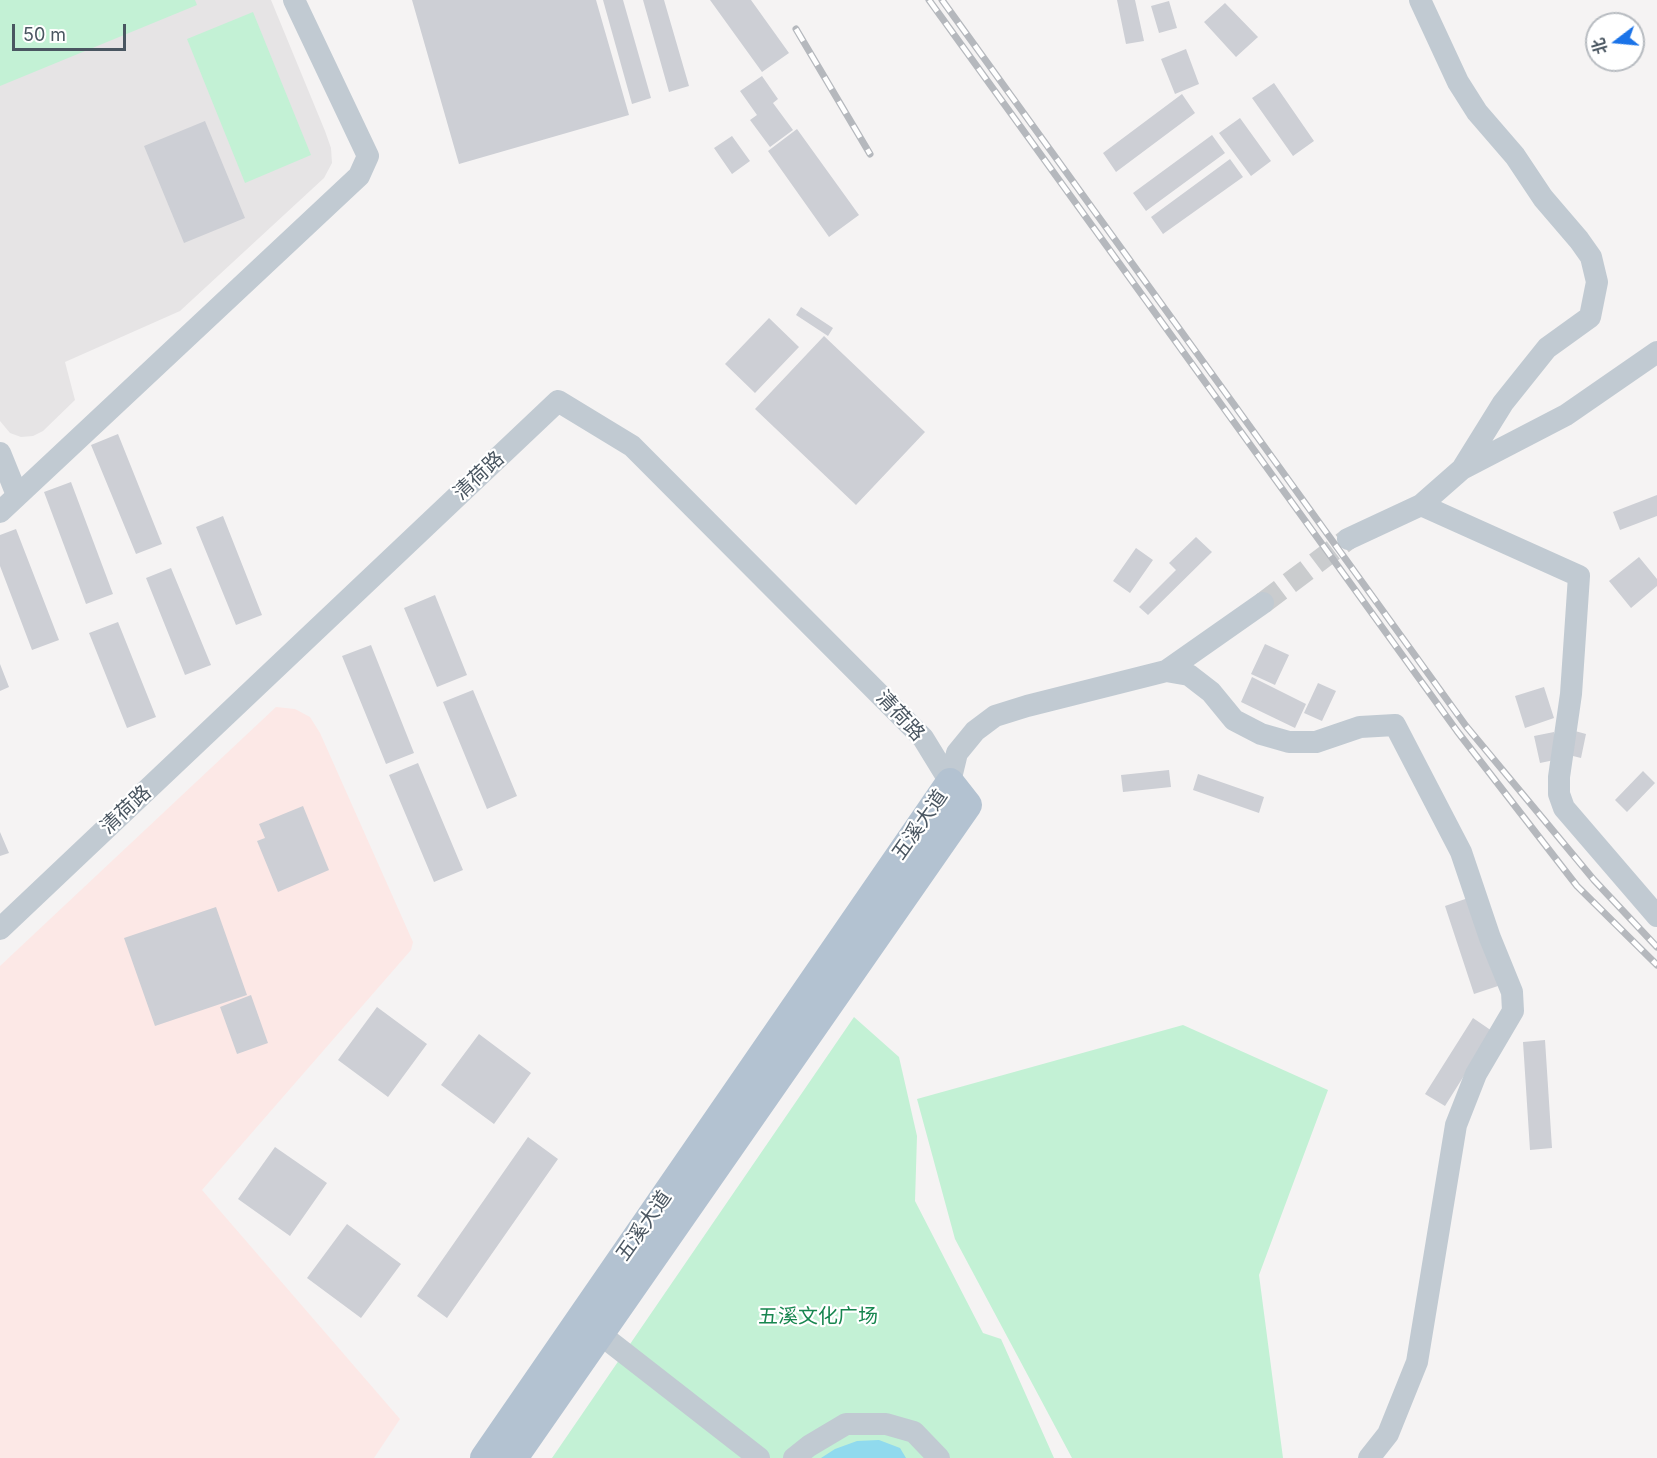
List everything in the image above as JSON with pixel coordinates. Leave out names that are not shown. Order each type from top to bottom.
[{"type":"main road","name":"五溪大道","points":[[484,1458],[950,782],[968,805],[514,1458]]},
{"type":"street","points":[[0,512],[358,176],[369,156],[294,0]]},
{"type":"street","points":[[1420,0],[1458,82],[1477,112],[1515,156],[1543,198],[1592,257],[1598,282],[1590,317],[1547,348],[1503,403],[1462,469]]},
{"type":"street","points":[[1348,539],[1421,505],[1462,469],[1566,415],[1657,352]]},
{"type":"street","name":"清荷路","points":[[0,929],[558,401],[632,446],[923,738],[950,782]]},
{"type":"street","points":[[0,453],[17,495]]},
{"type":"street","points":[[1421,505],[1579,576],[1571,694],[1559,777],[1559,794],[1564,808],[1657,916]]},
{"type":"street","points":[[950,782],[957,753],[975,730],[995,716],[1027,705],[1166,671],[1263,603]]},
{"type":"street","points":[[1166,671],[1189,675],[1211,692],[1234,720],[1260,735],[1289,742],[1316,742],[1360,727],[1395,725],[1461,852],[1490,938],[1512,992],[1514,1011],[1476,1074],[1456,1125],[1418,1362],[1388,1434],[1369,1458]]},
{"type":"street","points":[[600,1334],[759,1458]]},
{"type":"street","points":[[795,1458],[809,1446],[846,1424],[886,1424],[914,1432],[939,1458]]},
{"type":"shaded area","points":[[0,0],[271,0],[325,131],[331,148],[332,163],[324,178],[180,311],[65,362],[75,400],[43,431],[33,436],[21,437],[10,433],[0,421]]},
{"type":"shaded area","points":[[276,707],[295,709],[310,717],[320,733],[413,942],[411,950],[202,1190],[400,1419],[374,1458],[0,1458],[0,966]]},
{"type":"green space","points":[[0,0],[195,0],[197,5],[0,86]]},
{"type":"green space","points":[[253,12],[311,155],[245,183],[187,39]]},
{"type":"green space","name":"五溪文化广场","points":[[854,1017],[899,1057],[917,1136],[915,1201],[983,1333],[1001,1339],[1054,1458],[552,1458]]},
{"type":"green space","points":[[1183,1025],[1328,1090],[1259,1275],[1283,1458],[1072,1458],[955,1239],[917,1099]]},
{"type":"water","points":[[879,1440],[900,1448],[906,1458],[821,1458],[835,1449],[857,1441]]},
{"type":"building","points":[[412,0],[596,0],[629,115],[459,164]]},
{"type":"building","points":[[603,0],[623,0],[651,98],[632,104]]},
{"type":"building","points":[[643,0],[664,0],[689,86],[669,92]]},
{"type":"building","points":[[710,0],[751,0],[789,53],[762,72]]},
{"type":"building","points":[[1117,0],[1135,0],[1144,41],[1126,44]]},
{"type":"building","points":[[1169,1],[1177,28],[1159,33],[1151,6]]},
{"type":"building","points":[[1225,3],[1258,37],[1236,57],[1204,22]]},
{"type":"building","points":[[1186,49],[1199,84],[1175,94],[1161,59]]},
{"type":"building","points":[[762,76],[778,99],[773,103],[793,130],[770,147],[750,120],[757,115],[740,91]]},
{"type":"building","points":[[1274,83],[1314,141],[1293,156],[1252,98]]},
{"type":"building","points":[[1182,94],[1195,113],[1116,172],[1103,153]]},
{"type":"building","points":[[1240,118],[1271,161],[1251,176],[1219,133]]},
{"type":"building","points":[[205,121],[245,218],[184,243],[144,146]]},
{"type":"building","points":[[797,129],[859,215],[829,237],[768,151]]},
{"type":"building","points":[[1212,135],[1225,153],[1146,211],[1133,193]]},
{"type":"building","points":[[732,136],[750,161],[732,174],[714,148]]},
{"type":"building","points":[[1230,159],[1243,177],[1163,234],[1151,217]]},
{"type":"building","points":[[801,307],[833,328],[828,336],[796,315]]},
{"type":"building","points":[[769,318],[799,347],[755,393],[725,364]]},
{"type":"building","points":[[824,336],[925,432],[856,505],[755,409]]},
{"type":"building","points":[[118,434],[162,544],[136,554],[91,445]]},
{"type":"building","points":[[71,482],[113,594],[86,604],[44,492]]},
{"type":"building","points":[[1657,495],[1657,516],[1620,530],[1613,512]]},
{"type":"building","points":[[223,516],[262,615],[236,625],[196,527]]},
{"type":"building","points":[[16,529],[59,640],[32,650],[0,566],[0,535]]},
{"type":"building","points":[[1196,537],[1212,552],[1148,615],[1139,607],[1176,570],[1169,563]]},
{"type":"building","points":[[1136,548],[1153,560],[1130,593],[1113,581]]},
{"type":"building","points":[[1639,557],[1657,579],[1657,586],[1631,608],[1609,581]]},
{"type":"building","points":[[171,568],[211,665],[185,675],[146,578]]},
{"type":"building","points":[[435,595],[467,675],[437,687],[404,608]]},
{"type":"building","points":[[118,622],[156,717],[127,728],[89,633]]},
{"type":"building","points":[[1265,644],[1289,655],[1275,685],[1251,674]]},
{"type":"building","points":[[371,645],[414,753],[386,764],[342,656]]},
{"type":"building","points":[[0,664],[9,687],[0,691]]},
{"type":"building","points":[[1252,677],[1306,704],[1295,728],[1241,702]]},
{"type":"building","points":[[1318,683],[1336,691],[1322,721],[1304,713]]},
{"type":"building","points":[[1544,687],[1554,718],[1525,728],[1515,696]]},
{"type":"building","points":[[473,690],[517,796],[487,809],[443,702]]},
{"type":"building","points":[[1575,731],[1586,734],[1581,758],[1569,755]]},
{"type":"building","points":[[1554,732],[1559,759],[1540,763],[1534,736]]},
{"type":"building","points":[[418,763],[463,870],[434,882],[389,775]]},
{"type":"building","points":[[1169,770],[1171,787],[1123,792],[1121,775]]},
{"type":"building","points":[[1643,771],[1655,783],[1627,812],[1615,800]]},
{"type":"building","points":[[1198,774],[1264,797],[1259,813],[1193,790]]},
{"type":"building","points":[[303,806],[329,870],[278,892],[257,841],[265,838],[259,824]]},
{"type":"building","points":[[0,832],[9,853],[0,856]]},
{"type":"building","points":[[1471,897],[1501,985],[1474,994],[1445,906]]},
{"type":"building","points":[[216,907],[247,995],[155,1026],[124,938]]},
{"type":"building","points":[[251,995],[268,1043],[237,1054],[220,1007]]},
{"type":"building","points":[[377,1007],[427,1044],[388,1097],[338,1060]]},
{"type":"building","points":[[1473,1018],[1492,1031],[1445,1106],[1425,1094]]},
{"type":"building","points":[[479,1034],[531,1073],[494,1124],[441,1085]]},
{"type":"building","points":[[1545,1040],[1552,1148],[1530,1150],[1523,1042]]},
{"type":"building","points":[[528,1137],[558,1159],[447,1318],[417,1296]]},
{"type":"building","points":[[275,1147],[327,1183],[290,1236],[238,1199]]},
{"type":"building","points":[[347,1224],[401,1264],[361,1318],[307,1278]]},
{"type":"tunnel","points":[[1263,603],[1348,539]]},
{"type":"railway","points":[[929,0],[1457,731],[1577,886],[1657,965]]},
{"type":"railway","points":[[942,0],[1466,726],[1594,880],[1657,947]]},
{"type":"railway","points":[[796,29],[870,154]]}]
